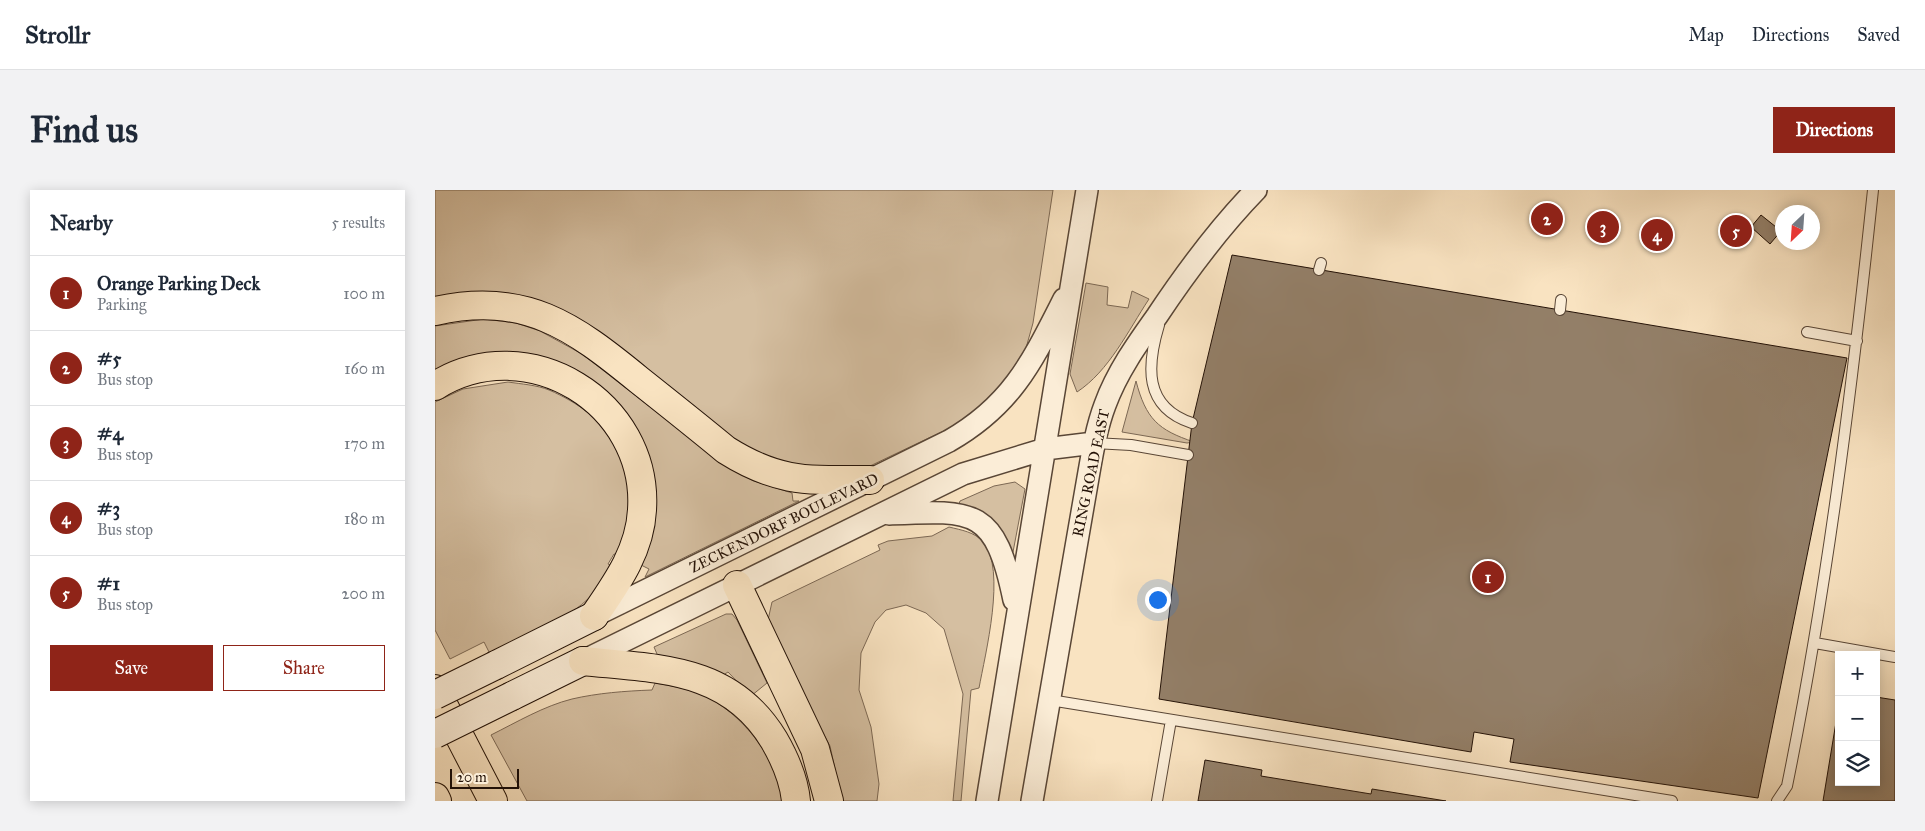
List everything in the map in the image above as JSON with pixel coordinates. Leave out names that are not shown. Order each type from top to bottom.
[{"type":"highway","points":[[435,312],[464,306],[495,306],[543,316],[569,328],[595,344],[726,450],[749,464],[775,474],[800,480],[870,480]]},
{"type":"highway","points":[[435,386],[452,377],[482,368],[514,366],[543,371],[558,376],[583,390],[596,400],[619,426],[629,442],[639,470],[642,486],[642,513],[637,540],[628,562],[594,616]]},
{"type":"highway","points":[[737,585],[815,749],[829,801]]},
{"type":"highway","points":[[583,661],[679,672],[709,682],[729,693],[748,707],[769,732],[786,763],[796,801]]},
{"type":"highway","points":[[435,689],[487,789],[499,801]]},
{"type":"highway","points":[[435,797],[437,801]]},
{"type":"main road","name":"ZECKENDORF BOULEVARD","points":[[435,695],[594,616]]},
{"type":"main road","points":[[435,734],[583,661]]},
{"type":"street","points":[[987,801],[1087,190]]},
{"type":"street","name":"RING ROAD EAST","points":[[1032,801],[1099,423],[1113,385],[1135,347],[1205,248],[1256,190]]},
{"type":"street","name":"ZECKENDORF BOULEVARD","points":[[594,616],[964,432],[993,411],[1016,385],[1033,360],[1072,283]]},
{"type":"street","points":[[583,661],[963,474],[1045,449],[1095,444]]},
{"type":"street","points":[[881,514],[952,512],[979,522],[993,536],[1004,556],[1017,613]]},
{"type":"lane","points":[[1777,801],[1787,786],[1815,643],[1857,341],[1873,190]]},
{"type":"lane","points":[[1165,304],[1153,343],[1151,377],[1153,387],[1166,407],[1179,417],[1193,423]]},
{"type":"lane","points":[[1807,332],[1857,341]]},
{"type":"lane","points":[[1095,444],[1131,445],[1188,455]]},
{"type":"lane","points":[[1815,643],[1895,657]]},
{"type":"lane","points":[[1050,700],[1672,801]]},
{"type":"lane","points":[[1157,801],[1171,720]]},
{"type":"shaded area","points":[[435,190],[1053,190],[1033,323],[1026,348],[1014,371],[993,396],[960,423],[870,466],[828,474],[747,453],[575,320],[435,303]]},
{"type":"shaded area","points":[[1086,283],[1108,287],[1107,305],[1128,308],[1132,291],[1149,299],[1108,362],[1099,373],[1077,392],[1070,374]]},
{"type":"shaded area","points":[[484,319],[516,323],[540,331],[582,354],[729,468],[754,481],[792,493],[793,501],[799,501],[645,577],[649,569],[641,565],[652,491],[557,370],[435,380],[435,326]]},
{"type":"shaded area","points":[[1136,381],[1144,405],[1155,421],[1171,433],[1194,442],[1187,443],[1122,432]]},
{"type":"shaded area","points":[[508,382],[549,390],[570,400],[588,412],[602,426],[614,442],[628,478],[630,499],[629,531],[622,556],[614,554],[608,564],[615,567],[589,598],[574,610],[543,629],[490,654],[484,642],[450,659],[435,630],[435,402],[463,389]]},
{"type":"shaded area","points":[[1015,482],[1025,489],[1013,552],[959,504],[960,501],[994,486]]},
{"type":"shaded area","points":[[949,527],[968,532],[983,542],[990,555],[994,591],[986,655],[979,688],[971,690],[961,801],[953,801],[963,694],[944,629],[926,613],[906,605],[886,610],[875,622],[861,653],[859,690],[871,727],[879,784],[877,801],[842,801],[830,746],[807,704],[768,620],[772,602],[880,550],[878,545],[888,541],[932,536]]},
{"type":"shaded area","points":[[726,614],[732,614],[737,620],[767,683],[751,696],[728,672],[720,677],[654,660],[657,654],[654,647]]},
{"type":"shaded area","points":[[655,683],[705,696],[724,707],[748,729],[767,756],[779,786],[782,801],[527,801],[491,735],[562,702],[602,694],[652,690]]},
{"type":"building","points":[[1761,215],[1775,226],[1775,238],[1770,244],[1751,227]]},
{"type":"building","points":[[1232,255],[1847,358],[1758,798],[1510,762],[1514,739],[1474,732],[1471,752],[1159,699],[1192,423]]},
{"type":"building","points":[[1880,698],[1895,700],[1895,801],[1823,801],[1835,728],[1835,786],[1880,786]]},
{"type":"building","points":[[1205,760],[1262,770],[1261,776],[1371,794],[1372,789],[1446,801],[1198,801]]},
{"type":"place","name":"#5","points":[[1547,219]]},
{"type":"place","name":"#4","points":[[1603,227]]},
{"type":"place","name":"#1","points":[[1736,231]]},
{"type":"place","name":"#3","points":[[1657,235]]},
{"type":"place","name":"Orange Parking Deck","points":[[1488,577]]}]
